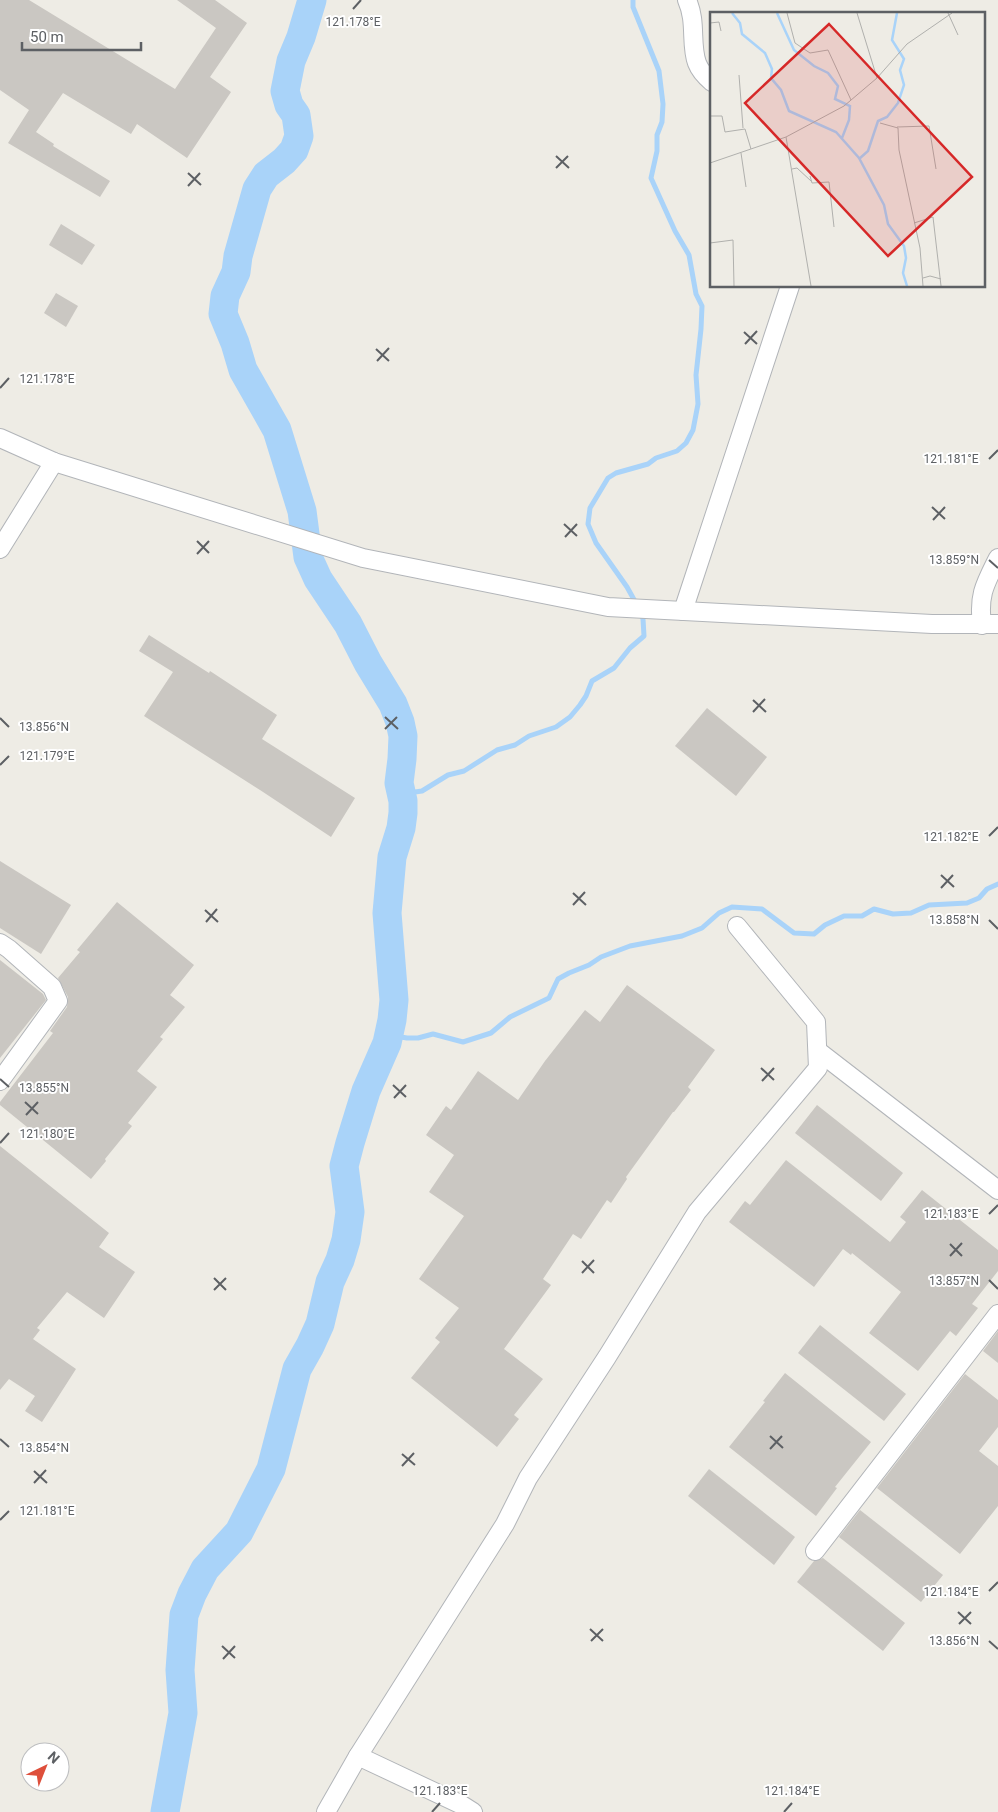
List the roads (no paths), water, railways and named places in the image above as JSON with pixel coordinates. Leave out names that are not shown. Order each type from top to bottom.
[{"type":"street","points":[[687,0],[694,24],[697,65],[710,80]]},
{"type":"street","points":[[683,611],[789,288]]},
{"type":"street","points":[[0,438],[54,462],[283,532],[335,550],[393,565],[625,609],[932,624],[990,624],[980,606],[982,593],[998,558]]},
{"type":"street","points":[[0,549],[54,462]]},
{"type":"street","points":[[326,1812],[358,1756],[505,1524],[528,1478],[698,1212],[818,1068],[816,1022],[737,926]]},
{"type":"street","points":[[0,943],[9,948],[52,987],[58,1001],[0,1081]]},
{"type":"street","points":[[818,1051],[998,1190]]},
{"type":"street","points":[[815,1551],[998,1314]]},
{"type":"street","points":[[358,1756],[473,1812]]},
{"type":"waterway","points":[[165,1812],[183,1713],[180,1670],[184,1615],[205,1569],[239,1532],[271,1469],[297,1369],[320,1324],[330,1282],[340,1260],[346,1240],[350,1212],[344,1166],[366,1091],[387,1043],[394,1000],[387,913],[392,857],[401,828],[403,813],[403,801],[399,783],[403,736],[400,722],[393,704],[368,663],[348,624],[318,579],[308,557],[302,511],[277,430],[243,370],[235,343],[223,314],[225,296],[236,272],[238,256],[257,189],[266,175],[284,161],[294,150],[299,136],[296,115],[289,105],[285,91],[291,61],[301,37],[312,0]]},
{"type":"waterway","points":[[633,0],[633,7],[659,71],[663,104],[662,122],[657,135],[657,151],[651,178],[675,231],[689,255],[696,294],[702,306],[696,375],[698,404],[693,430],[686,443],[677,451],[656,458],[648,464],[616,473],[608,478],[590,508],[588,524],[596,543],[627,587],[637,605]]},
{"type":"waterway","points":[[401,794],[422,791],[448,775],[464,771],[497,750],[515,745],[529,736],[556,727],[570,717],[586,696],[592,681],[614,668],[630,648],[644,636],[643,619],[640,613]]},
{"type":"waterway","points":[[389,1035],[418,1038],[433,1034],[463,1042],[491,1033],[510,1017],[549,998],[558,979],[569,973],[589,965],[601,957],[630,946],[682,936],[702,928],[719,913],[732,907],[762,909],[794,933],[814,934],[825,925],[844,916],[862,916],[874,909],[893,914],[911,913],[929,905],[967,903],[979,898],[987,889],[998,884]]}]
